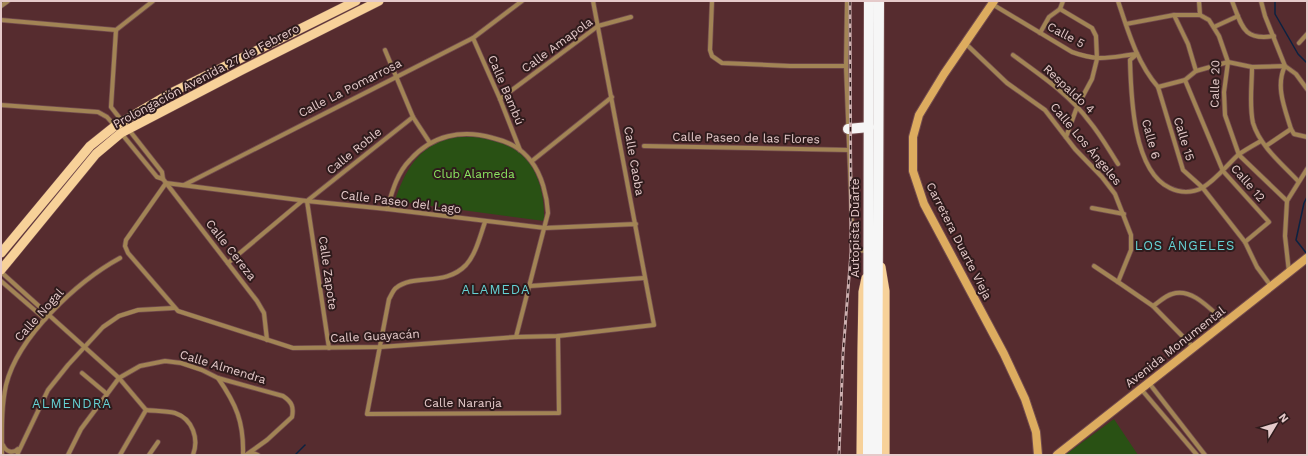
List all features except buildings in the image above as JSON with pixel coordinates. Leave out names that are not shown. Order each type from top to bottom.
[{"type":"highway","name":"Autopista Duarte","points":[[869,1],[868,265],[873,308],[877,455]]},
{"type":"highway","name":"Autopista Duarte","points":[[868,455],[873,308],[878,255],[880,1]]},
{"type":"highway","points":[[848,129],[869,127]]},
{"type":"main road","name":"Prolongación Avenida 27 de Febrero","points":[[1,253],[90,146],[173,92],[356,1]]},
{"type":"main road","name":"Prolongación Avenida 27 de Febrero","points":[[1,271],[96,154],[121,127],[242,70],[379,1]]},
{"type":"main road","name":"Carretera Duarte Vieja","points":[[993,3],[944,74],[919,115],[913,137],[913,171],[924,204],[1004,354],[1025,399],[1036,432],[1038,455]]},
{"type":"main road","name":"Autopista Duarte","points":[[878,255],[885,291],[885,455]]},
{"type":"main road","name":"Avenida Monumental","points":[[1057,455],[1306,258]]},
{"type":"main road","points":[[861,455],[863,292],[868,265]]},
{"type":"street","points":[[1,6],[8,1]]},
{"type":"street","points":[[1,20],[116,30],[153,1]]},
{"type":"street","name":"Calle La Pomarrosa","points":[[183,185],[473,38],[522,1]]},
{"type":"street","name":"Calle Caoba","points":[[593,1],[654,325]]},
{"type":"street","points":[[712,1],[710,50],[712,56],[722,63],[790,66],[846,66]]},
{"type":"street","points":[[847,1],[846,66],[853,250],[868,251]]},
{"type":"street","points":[[1040,33],[1049,17],[1060,9],[1063,1]]},
{"type":"street","name":"Calle 15","points":[[1118,1],[1137,54],[1152,80],[1158,87],[1183,170],[1202,188],[1245,242],[1256,267],[1271,286]]},
{"type":"street","points":[[1126,24],[1174,15],[1200,15],[1199,1]]},
{"type":"street","points":[[1232,1],[1244,28],[1252,37],[1260,38],[1274,36]]},
{"type":"street","points":[[1261,1],[1265,16],[1285,66],[1296,74],[1307,89]]},
{"type":"street","name":"Calle 5","points":[[993,3],[1072,52],[1097,59],[1137,54]]},
{"type":"street","points":[[1060,9],[1092,28],[1095,32],[1097,59],[1089,87],[1077,107],[1066,137]]},
{"type":"street","points":[[1174,15],[1188,44],[1196,71]]},
{"type":"street","name":"Calle 20","points":[[1200,15],[1209,20],[1214,27],[1219,36],[1228,62],[1224,92],[1225,115],[1239,155],[1287,202]]},
{"type":"street","name":"Calle Amapola","points":[[500,99],[598,26],[631,16]]},
{"type":"street","points":[[1214,27],[1238,16]]},
{"type":"street","points":[[116,30],[111,107],[121,127]]},
{"type":"street","points":[[1299,43],[1307,34]]},
{"type":"street","name":"Calle Bambú","points":[[473,38],[500,99],[520,150]]},
{"type":"street","name":"Calle Los Ángeles","points":[[966,44],[1007,83],[1045,110],[1115,194],[1131,235],[1131,250],[1118,282]]},
{"type":"street","points":[[385,50],[413,117],[430,143]]},
{"type":"street","name":"Calle 6","points":[[1137,54],[1130,60],[1132,98],[1136,126],[1149,169],[1162,184],[1175,191],[1188,192],[1202,188]]},
{"type":"street","name":"Respaldo 4","points":[[1013,55],[1051,83],[1077,107],[1089,120],[1118,164]]},
{"type":"street","points":[[1158,87],[1185,80],[1196,71],[1228,62],[1252,67],[1285,66]]},
{"type":"street","points":[[1285,66],[1281,74],[1281,91],[1291,129],[1294,134],[1307,137]]},
{"type":"street","points":[[1252,67],[1251,107],[1253,123],[1262,141],[1298,181]]},
{"type":"street","name":"Calle 12","points":[[1185,80],[1223,171],[1269,222],[1245,242]]},
{"type":"street","points":[[532,162],[612,97]]},
{"type":"street","points":[[1,105],[98,112],[121,127]]},
{"type":"street","points":[[107,117],[113,112]]},
{"type":"street","name":"Calle Roble","points":[[308,201],[413,117]]},
{"type":"street","name":"Calle Cereza","points":[[121,127],[157,177],[164,181],[228,262],[261,307],[264,313],[267,340]]},
{"type":"street","name":"Calle Cereza","points":[[121,127],[162,172],[164,181]]},
{"type":"street","points":[[1266,146],[1291,129]]},
{"type":"street","points":[[387,209],[401,171],[409,160],[430,143],[454,134],[483,135],[513,144],[520,150],[532,162],[547,198],[548,213],[516,337]]},
{"type":"street","points":[[1202,188],[1223,171],[1239,155],[1262,141]]},
{"type":"street","name":"Calle Paseo de las Flores","points":[[644,146],[849,150]]},
{"type":"street","points":[[1289,272],[1285,236],[1287,202],[1298,181],[1307,169]]},
{"type":"street","name":"Calle Paseo del Lago","points":[[164,181],[183,185],[302,201],[387,209],[485,222],[545,228],[636,224]]},
{"type":"street","name":"Calle Guayacán","points":[[164,181],[126,240],[125,246],[128,253],[174,308],[184,314],[293,348],[380,347],[516,337],[558,336],[654,325]]},
{"type":"street","points":[[228,262],[302,201]]},
{"type":"street","name":"Calle Zapote","points":[[308,201],[329,348]]},
{"type":"street","points":[[1092,208],[1124,214]]},
{"type":"street","points":[[380,347],[389,299],[396,288],[410,283],[441,278],[458,272],[472,255],[485,222]]},
{"type":"street","name":"Calle Nogal","points":[[2,455],[2,410],[6,384],[14,362],[23,346],[45,319],[92,275],[120,258]]},
{"type":"street","points":[[1094,266],[1153,306],[1194,348]]},
{"type":"street","points":[[1,271],[119,378],[146,410],[173,413],[184,418],[194,431],[196,440],[193,455]]},
{"type":"street","points":[[530,286],[644,278]]},
{"type":"street","points":[[1,281],[45,319]]},
{"type":"street","points":[[1153,306],[1171,294],[1178,293],[1194,296],[1225,322]]},
{"type":"street","points":[[17,455],[19,448],[48,390],[68,364],[103,327],[119,316],[138,310],[174,308]]},
{"type":"street","name":"Calle Naranja","points":[[380,347],[367,414],[559,413],[558,336]]},
{"type":"street","name":"Calle Almendra","points":[[68,455],[81,429],[119,378],[140,366],[165,361],[181,363],[202,370],[218,378],[283,396],[290,400],[293,405],[292,417],[251,452]]},
{"type":"street","points":[[82,373],[107,394]]},
{"type":"street","points":[[218,378],[232,398],[241,420],[243,455]]},
{"type":"street","points":[[1149,383],[1205,455]]},
{"type":"street","points":[[1141,389],[1197,455]]},
{"type":"street","points":[[120,455],[146,410]]},
{"type":"street","points":[[149,455],[158,442]]},
{"type":"street","points":[[2,443],[7,451],[16,451],[19,448]]},
{"type":"street","points":[[246,455],[251,452],[258,455]]},
{"type":"green space","name":"Club Alameda","points":[[477,136],[501,142],[513,147],[529,162],[534,170],[541,190],[544,221],[395,201],[403,180],[414,162],[421,154],[438,142],[449,138]]},
{"type":"green space","points":[[1114,419],[1138,455],[1065,455]]},
{"type":"waterway","points":[[1275,1],[1275,14],[1298,54],[1307,63]]},
{"type":"waterway","points":[[1307,197],[1304,203],[1296,240],[1307,254]]},
{"type":"waterway","points":[[295,455],[305,445]]},
{"type":"railway","points":[[839,455],[843,354],[851,252],[850,1]]},
{"type":"district","name":"LOS ÁNGELES","points":[[1185,245]]},
{"type":"district","name":"ALAMEDA","points":[[496,289]]},
{"type":"district","name":"ALMENDRA","points":[[72,403]]}]
